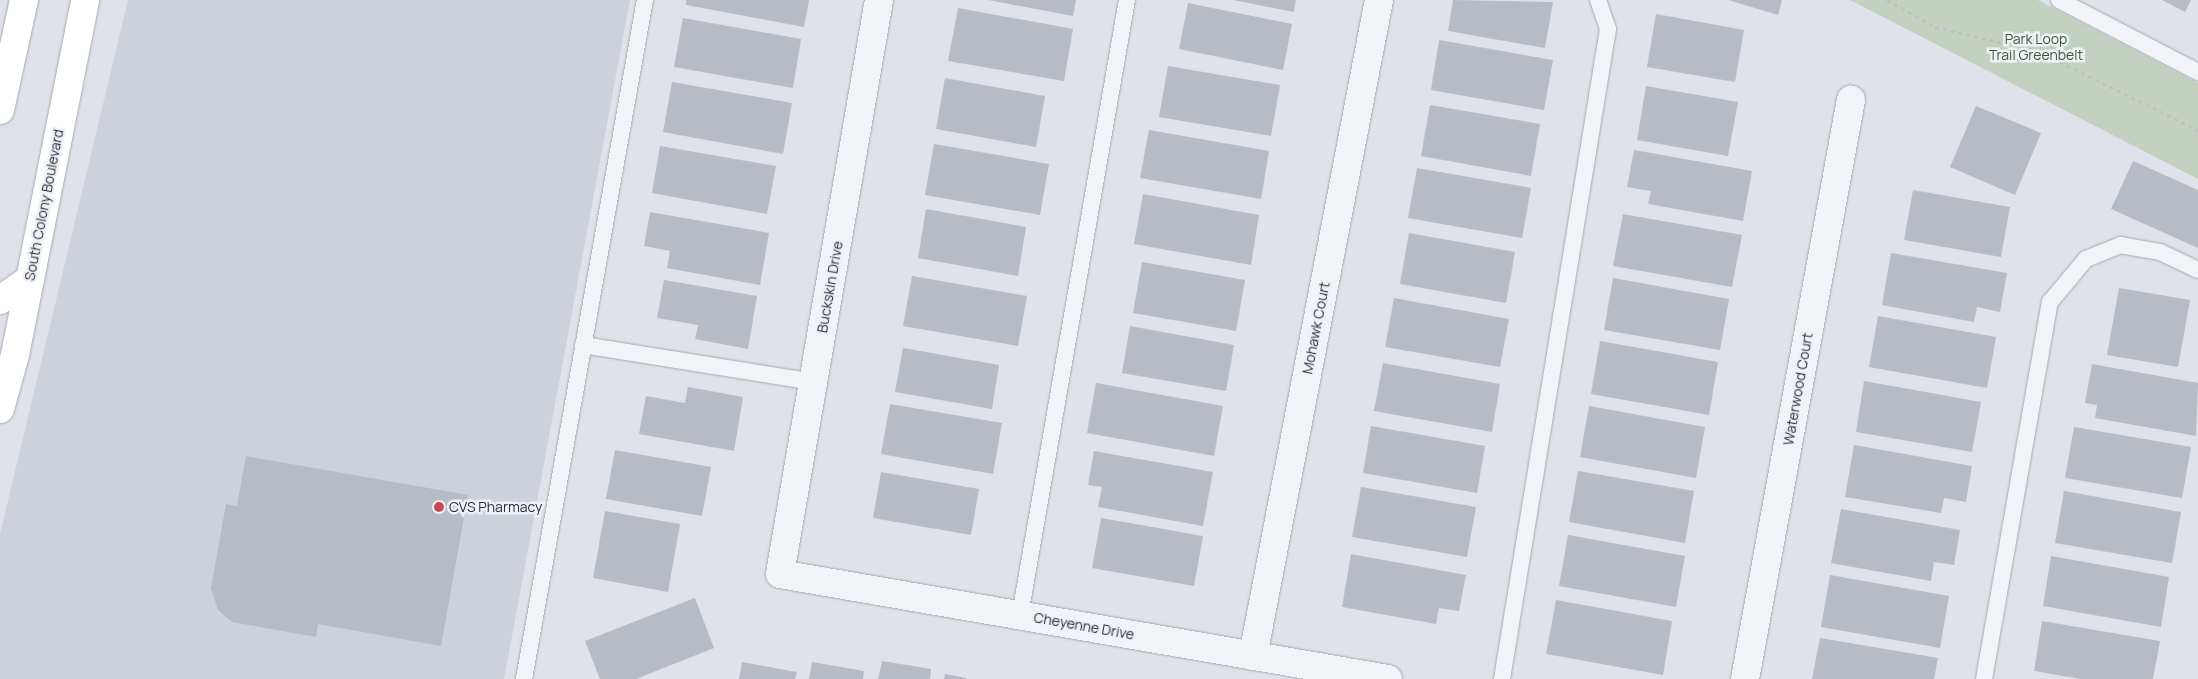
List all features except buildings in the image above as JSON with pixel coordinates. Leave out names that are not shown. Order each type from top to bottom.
[{"type":"main road","points":[[0,110],[24,0]]},
{"type":"main road","name":"South Colony Boulevard","points":[[0,409],[29,280],[85,0]]},
{"type":"main road","points":[[0,300],[29,280]]},
{"type":"street","name":"Buckskin Drive","points":[[780,574],[879,0]]},
{"type":"street","name":"Mohawk Court","points":[[1253,656],[1379,0]]},
{"type":"street","name":"Waterwood Court","points":[[1745,679],[1851,100]]},
{"type":"street","name":"Cheyenne Drive","points":[[780,574],[1374,678]]},
{"type":"lane","points":[[524,679],[645,0]]},
{"type":"lane","points":[[1020,615],[1127,0]]},
{"type":"lane","points":[[1502,679],[1608,29],[1598,0]]},
{"type":"lane","points":[[2059,0],[2198,72]]},
{"type":"lane","points":[[1984,679],[2050,302],[2086,259],[2120,244],[2160,252],[2198,270]]},
{"type":"lane","points":[[583,345],[814,382]]},
{"type":"path","points":[[1887,0],[1935,26],[2038,51],[2198,130]]},
{"type":"shaded area","points":[[128,0],[630,0],[504,679],[0,679],[0,534]]},
{"type":"green space","name":"Park Loop Trail Greenbelt","points":[[1850,0],[2038,0],[2198,83],[2198,179]]},
{"type":"place","name":"CVS Pharmacy","points":[[439,507]]}]
